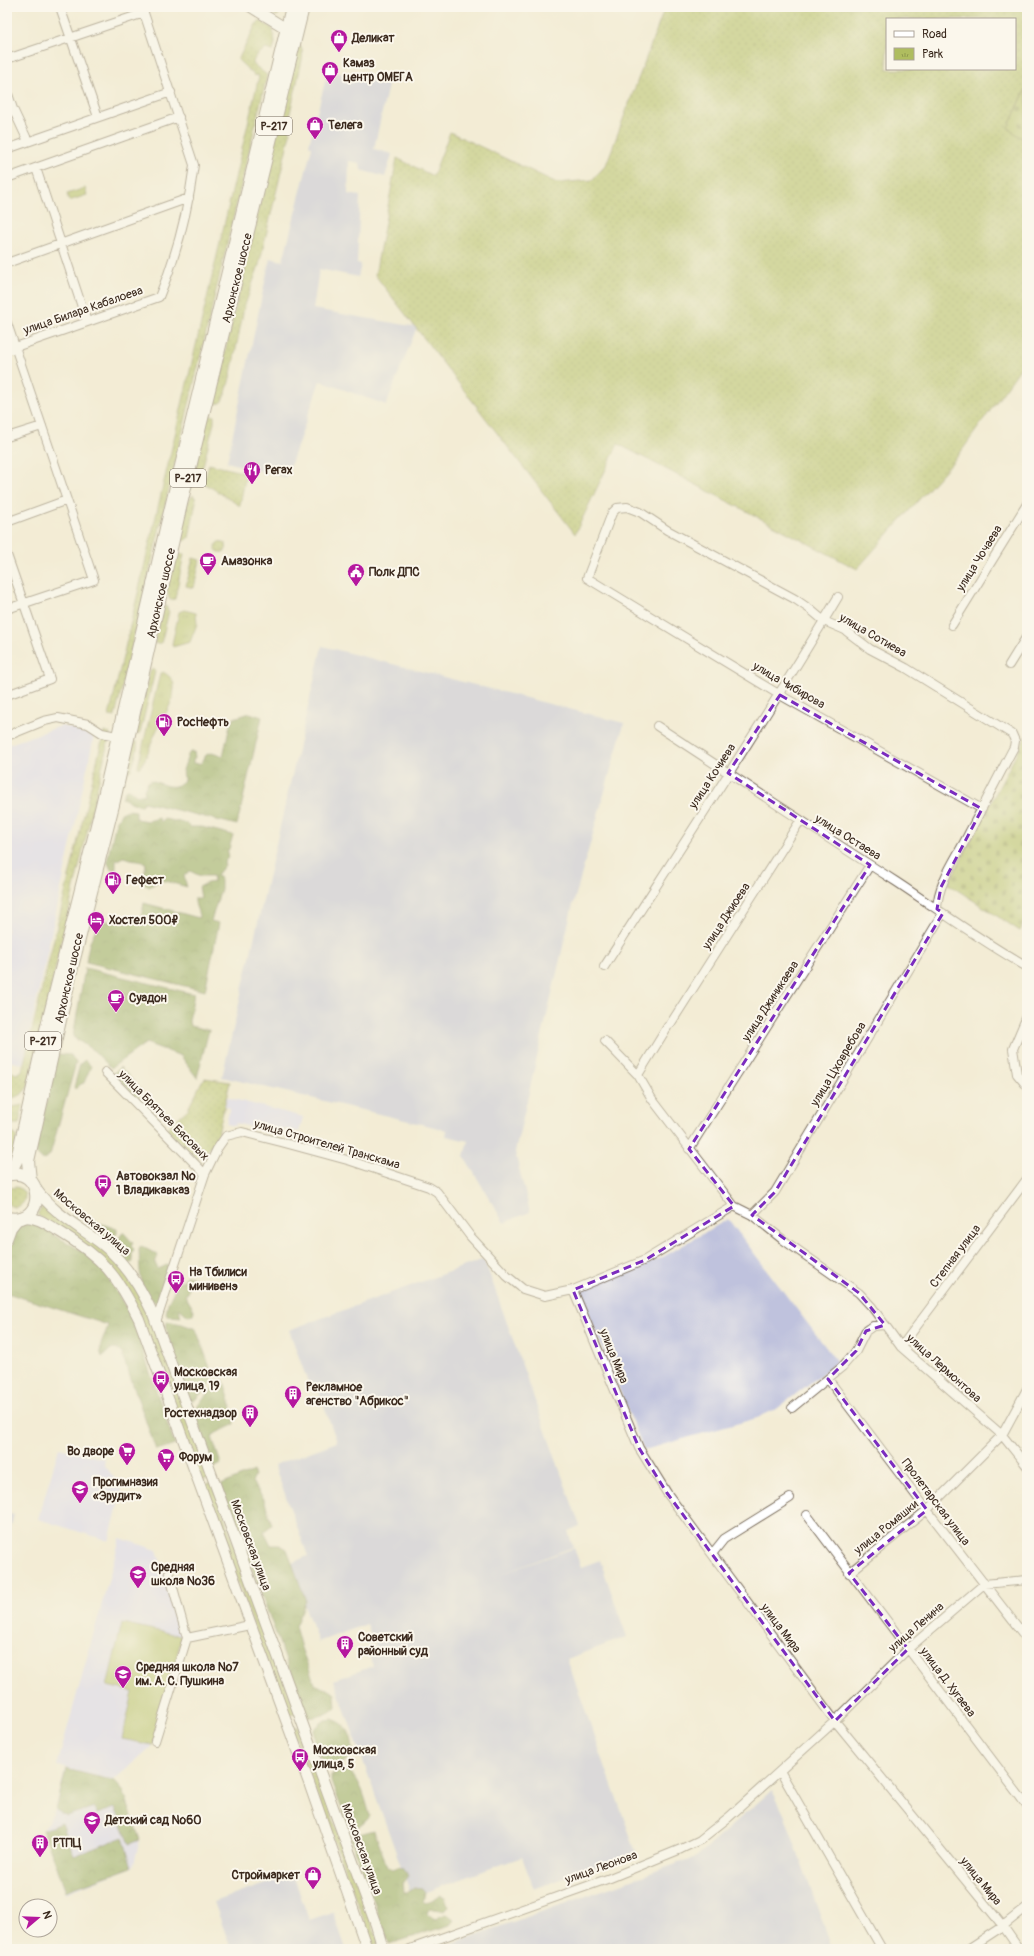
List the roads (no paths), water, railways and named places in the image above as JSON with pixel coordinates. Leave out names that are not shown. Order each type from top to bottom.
[{"type":"highway","name":"Архонское шоссе","points":[[292,7],[292,32]]},
{"type":"highway","name":"Архонское шоссе","points":[[8,1174],[16,1161],[19,1150],[44,1038],[102,805],[122,737],[292,32],[303,7]]},
{"type":"highway","name":"Архонское шоссе","points":[[17,1218],[29,1214],[36,1203],[28,1161],[30,1150],[73,963],[113,805],[122,737]]},
{"type":"highway","points":[[8,1174],[21,1175],[33,1185]]},
{"type":"main road","points":[[251,7],[292,32]]},
{"type":"main road","name":"Московская улица","points":[[33,1185],[48,1205],[59,1215],[103,1245],[126,1268],[148,1304],[156,1322],[376,1925],[383,1949]]},
{"type":"main road","name":"Московская улица","points":[[17,1218],[32,1217],[82,1245],[108,1267],[125,1291],[139,1319],[250,1625],[310,1785],[367,1949]]},
{"type":"main road","points":[[7,1239],[17,1218]]},
{"type":"street","points":[[60,7],[98,117]]},
{"type":"street","points":[[7,59],[70,38],[144,10],[194,165],[189,198],[7,263]]},
{"type":"street","points":[[7,91],[13,109],[28,141]]},
{"type":"street","points":[[7,149],[171,92]]},
{"type":"street","points":[[7,178],[179,117]]},
{"type":"street","points":[[36,168],[88,322]]},
{"type":"street","name":"улица Билара Кабалоева","points":[[11,348],[159,297],[173,263],[189,198]]},
{"type":"street","name":"улица Билара Кабалоева","points":[[7,323],[11,348],[42,426],[94,580],[7,609]]},
{"type":"street","points":[[7,437],[42,426]]},
{"type":"street","points":[[7,522],[67,500]]},
{"type":"street","name":"улица Чочаева","points":[[952,625],[1027,504]]},
{"type":"street","name":"улица Сотиева","points":[[587,578],[612,513],[617,508],[627,507],[640,512],[667,530],[795,599],[812,610],[824,621],[845,630],[870,648],[906,668],[1012,734],[1015,741],[1014,747],[941,887],[938,898],[940,911]]},
{"type":"street","points":[[7,555],[50,679],[7,695]]},
{"type":"street","name":"улица Чибирова","points":[[587,578],[780,695],[982,809]]},
{"type":"street","name":"улица Кочиева","points":[[604,967],[728,773],[780,695],[838,597]]},
{"type":"street","points":[[1009,665],[1027,636]]},
{"type":"street","points":[[7,736],[44,721],[58,718],[88,724],[102,733],[122,737]]},
{"type":"street","name":"улица Остаева","points":[[657,726],[994,948],[1027,967]]},
{"type":"street","name":"улица Джиоева","points":[[638,1075],[800,821]]},
{"type":"street","name":"улица Джиникаева","points":[[689,1149],[870,866]]},
{"type":"street","name":"улица Цховребова","points":[[752,1215],[774,1192],[940,911]]},
{"type":"street","points":[[1027,1016],[1013,1049],[1017,1074],[1027,1086]]},
{"type":"street","points":[[605,1041],[638,1075],[652,1099],[734,1206],[743,1212],[752,1215]]},
{"type":"street","name":"улица Брятьев Бясовых","points":[[105,1072],[205,1174]]},
{"type":"street","name":"улица Строителей Транскама","points":[[156,1322],[205,1174],[217,1149],[226,1136],[242,1132],[351,1161],[430,1187],[437,1192],[470,1236],[507,1276],[523,1289],[538,1295],[556,1295],[573,1290]]},
{"type":"street","name":"Степная улица","points":[[902,1347],[1026,1183]]},
{"type":"street","points":[[573,1290],[644,1260],[734,1206]]},
{"type":"street","name":"улица Лермонтова","points":[[752,1215],[782,1239],[854,1290],[872,1307],[902,1347],[1002,1435],[1027,1466]]},
{"type":"street","name":"улица Мира","points":[[573,1290],[639,1448],[667,1493],[835,1721],[1002,1926],[1019,1949]]},
{"type":"street","points":[[792,1408],[842,1367],[856,1351],[866,1330],[873,1326],[885,1325]]},
{"type":"street","name":"Пролетарская улица","points":[[828,1379],[1027,1639]]},
{"type":"street","name":"улица Ромашки","points":[[849,1573],[927,1510],[1002,1435],[1027,1389]]},
{"type":"street","points":[[712,1554],[724,1539],[790,1498]]},
{"type":"street","name":"улица Д. Хугаева","points":[[807,1515],[849,1573],[1027,1806]]},
{"type":"street","points":[[155,1741],[187,1638],[169,1573]]},
{"type":"street","points":[[984,1584],[1027,1580]]},
{"type":"street","name":"улица Ленина","points":[[781,1770],[835,1721],[908,1649],[984,1584]]},
{"type":"street","points":[[187,1638],[250,1625]]},
{"type":"street","points":[[781,1770],[882,1949]]},
{"type":"street","name":"улица Леонова","points":[[410,1949],[610,1878],[700,1840],[715,1829],[781,1770]]},
{"type":"street","points":[[968,1949],[1027,1907]]},
{"type":"place","name":"Деликат","points":[[339,53]]},
{"type":"place","name":"Камаз центр ОМЕГА","points":[[330,85]]},
{"type":"place","name":"Телега","points":[[315,140]]},
{"type":"place","name":"Регах","points":[[252,485]]},
{"type":"place","name":"Амазонка","points":[[208,576]]},
{"type":"place","name":"Полк ДПС","points":[[356,587]]},
{"type":"place","name":"РосНефть","points":[[164,737]]},
{"type":"place","name":"Гефест","points":[[113,895]]},
{"type":"place","name":"Хостел 500₽","points":[[96,935]]},
{"type":"place","name":"Суадон","points":[[116,1013]]},
{"type":"place","name":"Автовокзал № 1 Владикавказ","points":[[103,1198]]},
{"type":"place","name":"На Тбилиси минивенэ","points":[[176,1294]]},
{"type":"place","name":"Московская улица, 19","points":[[161,1394]]},
{"type":"place","name":"Рекламное агенство \"Абрикос\"","points":[[293,1409]]},
{"type":"place","name":"Ростехнадзор","points":[[250,1428]]},
{"type":"place","name":"Во дворе","points":[[127,1466]]},
{"type":"place","name":"Форум","points":[[166,1472]]},
{"type":"place","name":"Прогимназия «Эрудит»","points":[[80,1504]]},
{"type":"place","name":"Средняя школа №36","points":[[138,1589]]},
{"type":"place","name":"Советский районный суд","points":[[345,1659]]},
{"type":"place","name":"Средняя школа №7 им. А. С. Пушкина","points":[[123,1689]]},
{"type":"place","name":"Московская улица, 5","points":[[300,1772]]},
{"type":"place","name":"Детский сад №60","points":[[92,1835]]},
{"type":"place","name":"РТПЦ","points":[[40,1858]]},
{"type":"place","name":"Строймаркет","points":[[313,1890]]}]
